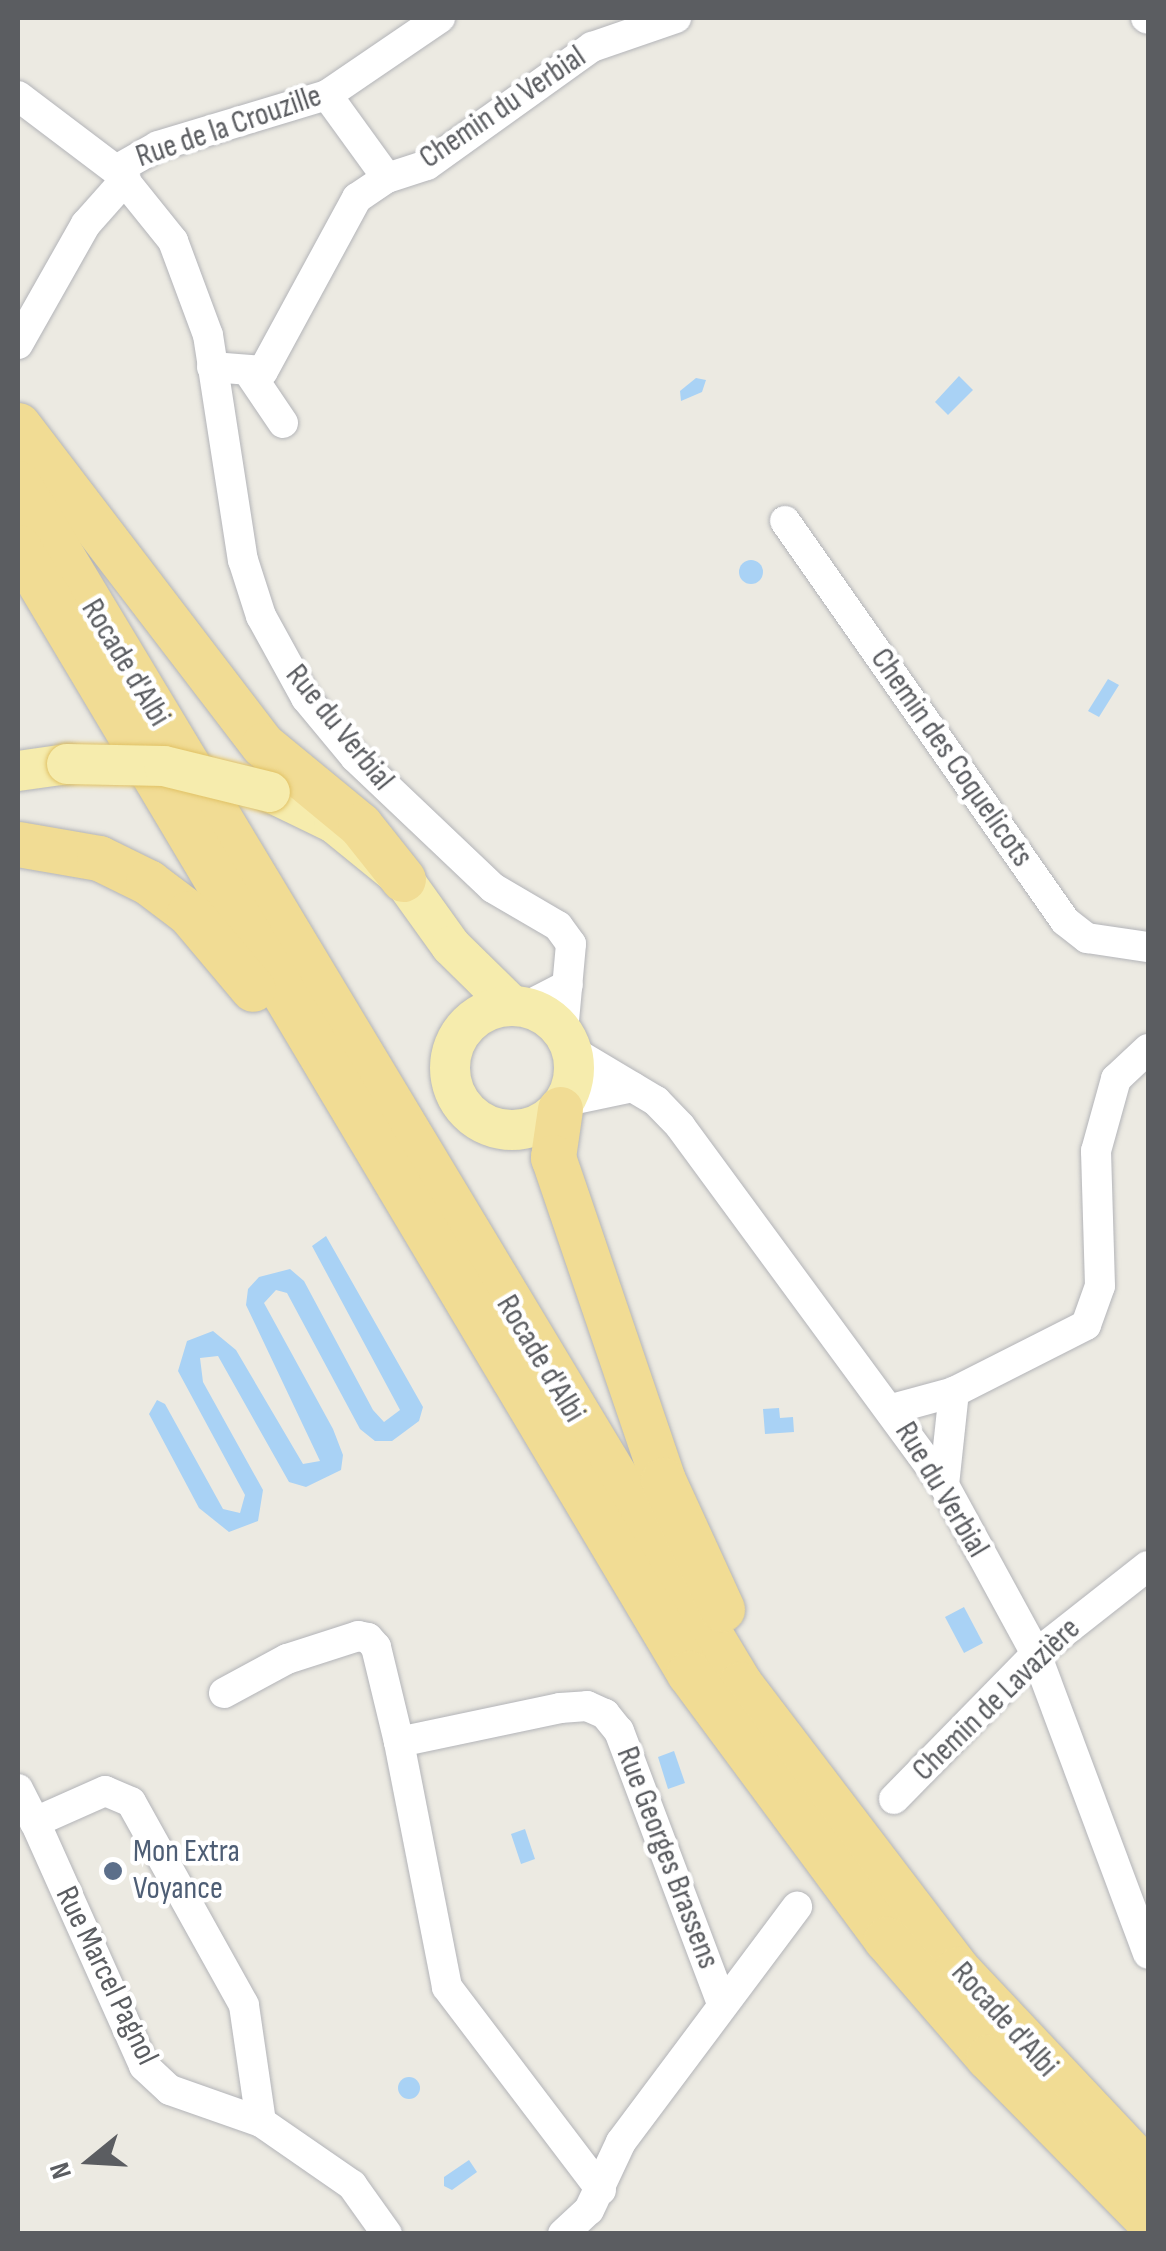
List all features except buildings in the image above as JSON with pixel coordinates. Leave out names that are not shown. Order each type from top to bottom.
[{"type":"highway","points":[[18,425],[264,746],[360,825],[404,879]]},
{"type":"highway","name":"Rocade d'Albi","points":[[18,483],[684,1600],[810,1784],[957,1968],[1148,2172]]},
{"type":"highway","name":"Rocade d'Albi","points":[[18,547],[689,1673],[886,1939],[988,2057],[1148,2220]]},
{"type":"highway","points":[[18,844],[98,858],[148,882],[235,962],[476,1355],[689,1673]]},
{"type":"highway","points":[[563,1105],[552,1157],[663,1480],[703,1577],[796,1733],[810,1784]]},
{"type":"main road","points":[[18,771],[68,764],[164,766],[270,792],[334,824],[404,879],[451,946],[518,1006],[568,1041],[563,1105],[526,1130],[486,1126],[457,1098],[450,1079],[460,991],[451,946]]},
{"type":"main road","points":[[456,1039],[479,1015],[518,1006]]},
{"type":"street","name":"Rue de la Crouzille","points":[[121,174],[158,146],[327,95],[440,18]]},
{"type":"street","name":"Chemin du Verbial","points":[[250,374],[263,371],[357,198],[386,178],[427,165],[592,48],[676,18]]},
{"type":"street","name":"Chemin du Verbial","points":[[327,95],[386,178]]},
{"type":"street","name":"Rue du Verbial","points":[[18,96],[121,174],[190,274],[212,367],[242,560],[287,668],[356,757],[449,850],[493,888],[558,926],[572,944],[568,1041],[680,1126],[892,1409],[944,1486],[1036,1654],[1148,1954]]},
{"type":"street","points":[[18,344],[86,224],[121,174]]},
{"type":"street","points":[[212,367],[250,374],[283,423]]},
{"type":"street","name":"Chemin des Coquelicots","points":[[785,522],[1064,921],[1087,938],[1148,946]]},
{"type":"street","points":[[518,1006],[568,985]]},
{"type":"street","points":[[892,1409],[954,1392],[1086,1324],[1100,1286],[1096,1152],[1116,1079],[1148,1049]]},
{"type":"street","points":[[563,1105],[633,1087]]},
{"type":"street","points":[[944,1486],[954,1392]]},
{"type":"street","name":"Chemin de Lavazière","points":[[894,1799],[1036,1654],[1148,1566]]},
{"type":"street","points":[[224,1693],[287,1659],[358,1636],[368,1638],[376,1647],[399,1742],[447,1986],[602,2190]]},
{"type":"street","name":"Rue Georges Brassens","points":[[399,1742],[560,1708],[588,1706],[606,1714],[619,1731],[722,2003]]},
{"type":"street","name":"Rue Marcel Pagnol","points":[[18,1789],[144,2066],[170,2090],[261,2122],[352,2186],[387,2234]]},
{"type":"street","points":[[34,1822],[105,1791],[131,1802],[244,2005],[261,2122]]},
{"type":"street","points":[[562,2234],[602,2190],[621,2142],[797,1906]]},
{"type":"water","points":[[959,376],[973,390],[948,415],[935,402]]},
{"type":"water","points":[[696,378],[706,380],[702,392],[681,401],[680,391]]},
{"type":"water","points":[[751,560],[760,563],[760,581],[751,584],[742,581],[739,572],[742,563]]},
{"type":"water","points":[[1108,679],[1119,685],[1099,717],[1088,711]]},
{"type":"water","points":[[326,1236],[423,1407],[419,1421],[392,1441],[375,1441],[360,1429],[287,1293],[276,1290],[264,1303],[333,1429],[343,1455],[341,1470],[306,1487],[289,1482],[218,1356],[200,1358],[203,1382],[263,1490],[258,1521],[229,1532],[199,1508],[149,1414],[157,1400],[165,1404],[223,1509],[240,1513],[245,1495],[178,1371],[187,1341],[213,1331],[236,1350],[303,1464],[320,1461],[246,1305],[248,1289],[259,1277],[290,1269],[304,1281],[373,1410],[384,1422],[400,1410],[312,1246]]},
{"type":"water","points":[[779,1408],[780,1418],[793,1417],[794,1432],[765,1434],[763,1409]]},
{"type":"water","points":[[964,1607],[983,1643],[964,1653],[945,1617]]},
{"type":"water","points":[[674,1751],[685,1783],[668,1789],[658,1757]]},
{"type":"water","points":[[525,1829],[535,1859],[521,1864],[511,1834]]},
{"type":"water","points":[[409,2077],[417,2080],[417,2096],[409,2099],[401,2096],[398,2088],[401,2080]]},
{"type":"water","points":[[469,2160],[477,2172],[452,2190],[444,2186],[444,2177]]},
{"type":"place","name":"Mon Extra Voyance","points":[[113,1871]]}]
